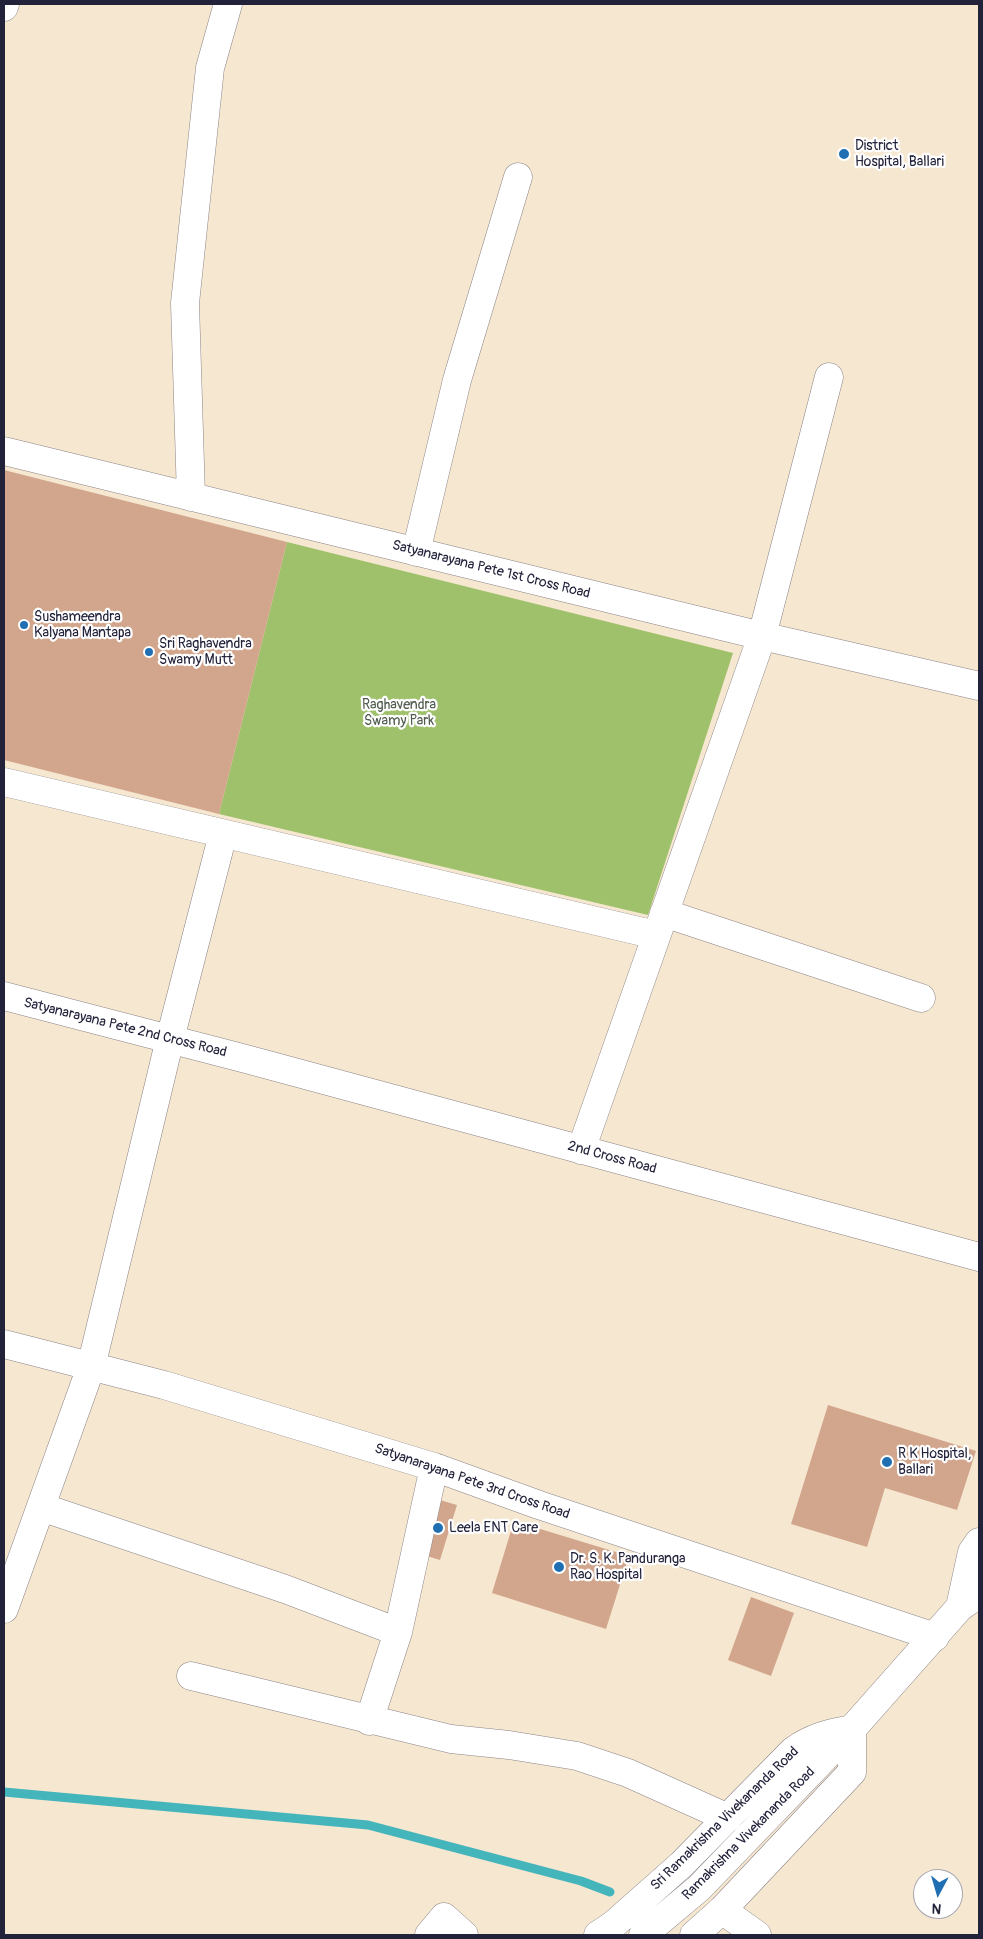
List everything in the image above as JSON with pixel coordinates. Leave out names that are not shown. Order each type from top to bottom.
[{"type":"street","points":[[191,496],[185,303],[210,68],[228,4]]},
{"type":"street","points":[[416,552],[457,380],[518,178]]},
{"type":"street","points":[[581,1150],[762,636],[829,377]]},
{"type":"street","name":"Satyanarayana Pete 1st Cross Road","points":[[4,451],[762,636],[979,686]]},
{"type":"street","points":[[4,782],[223,834],[660,924],[920,998]]},
{"type":"street","points":[[4,1609],[11,1563],[41,1508],[91,1367],[170,1039],[223,834]]},
{"type":"street","name":"Satyanarayana Pete 2nd Cross Road","points":[[4,996],[246,1059]]},
{"type":"street","name":"2nd Cross Road","points":[[246,1059],[979,1257]]},
{"type":"street","name":"Satyanarayana Pete 3rd Cross Road","points":[[4,1344],[164,1385],[434,1467],[935,1637]]},
{"type":"street","points":[[370,1721],[398,1632],[434,1467]]},
{"type":"street","points":[[41,1508],[284,1589],[398,1632]]},
{"type":"street","points":[[694,1935],[722,1910],[852,1772],[852,1728],[970,1600],[972,1552],[979,1542]]},
{"type":"street","points":[[192,1676],[370,1721],[451,1739],[509,1745],[577,1756],[628,1773],[728,1818]]},
{"type":"street","name":"Sri Ramakrishna Vivekananda Road","points":[[598,1935],[613,1925],[682,1864],[793,1751],[806,1742],[820,1736],[852,1728]]},
{"type":"street","name":"Ramakrishna Vivekananda Road","points":[[643,1935],[698,1888],[852,1728]]},
{"type":"street","points":[[722,1910],[757,1935]]},
{"type":"street","points":[[429,1935],[444,1917],[464,1935]]},
{"type":"green space","name":"Raghavendra Swamy Park","points":[[287,542],[733,653],[648,915],[219,814]]},
{"type":"building","name":"Sri Raghavendra Swamy Mutt","points":[[4,470],[287,542],[219,814],[4,760]]},
{"type":"building","points":[[828,1405],[976,1451],[957,1510],[885,1488],[867,1547],[791,1524]]},
{"type":"building","points":[[433,1498],[457,1505],[440,1560],[417,1553]]},
{"type":"building","points":[[514,1521],[629,1556],[606,1629],[492,1593]]},
{"type":"building","points":[[751,1597],[794,1613],[771,1676],[728,1660]]},
{"type":"waterway","points":[[4,1792],[368,1825],[581,1881],[610,1892]]},
{"type":"place","name":"District Hospital, Ballari","points":[[844,154]]},
{"type":"place","name":"Sushameendra Kalyana Mantapa","points":[[24,625]]},
{"type":"place","name":"Sri Raghavendra Swamy Mutt","points":[[149,652]]},
{"type":"place","name":"R K Hospital, Ballari","points":[[887,1462]]},
{"type":"place","name":"Leela ENT Care","points":[[438,1528]]},
{"type":"place","name":"Dr. S. K. Panduranga Rao Hospital","points":[[559,1567]]}]
